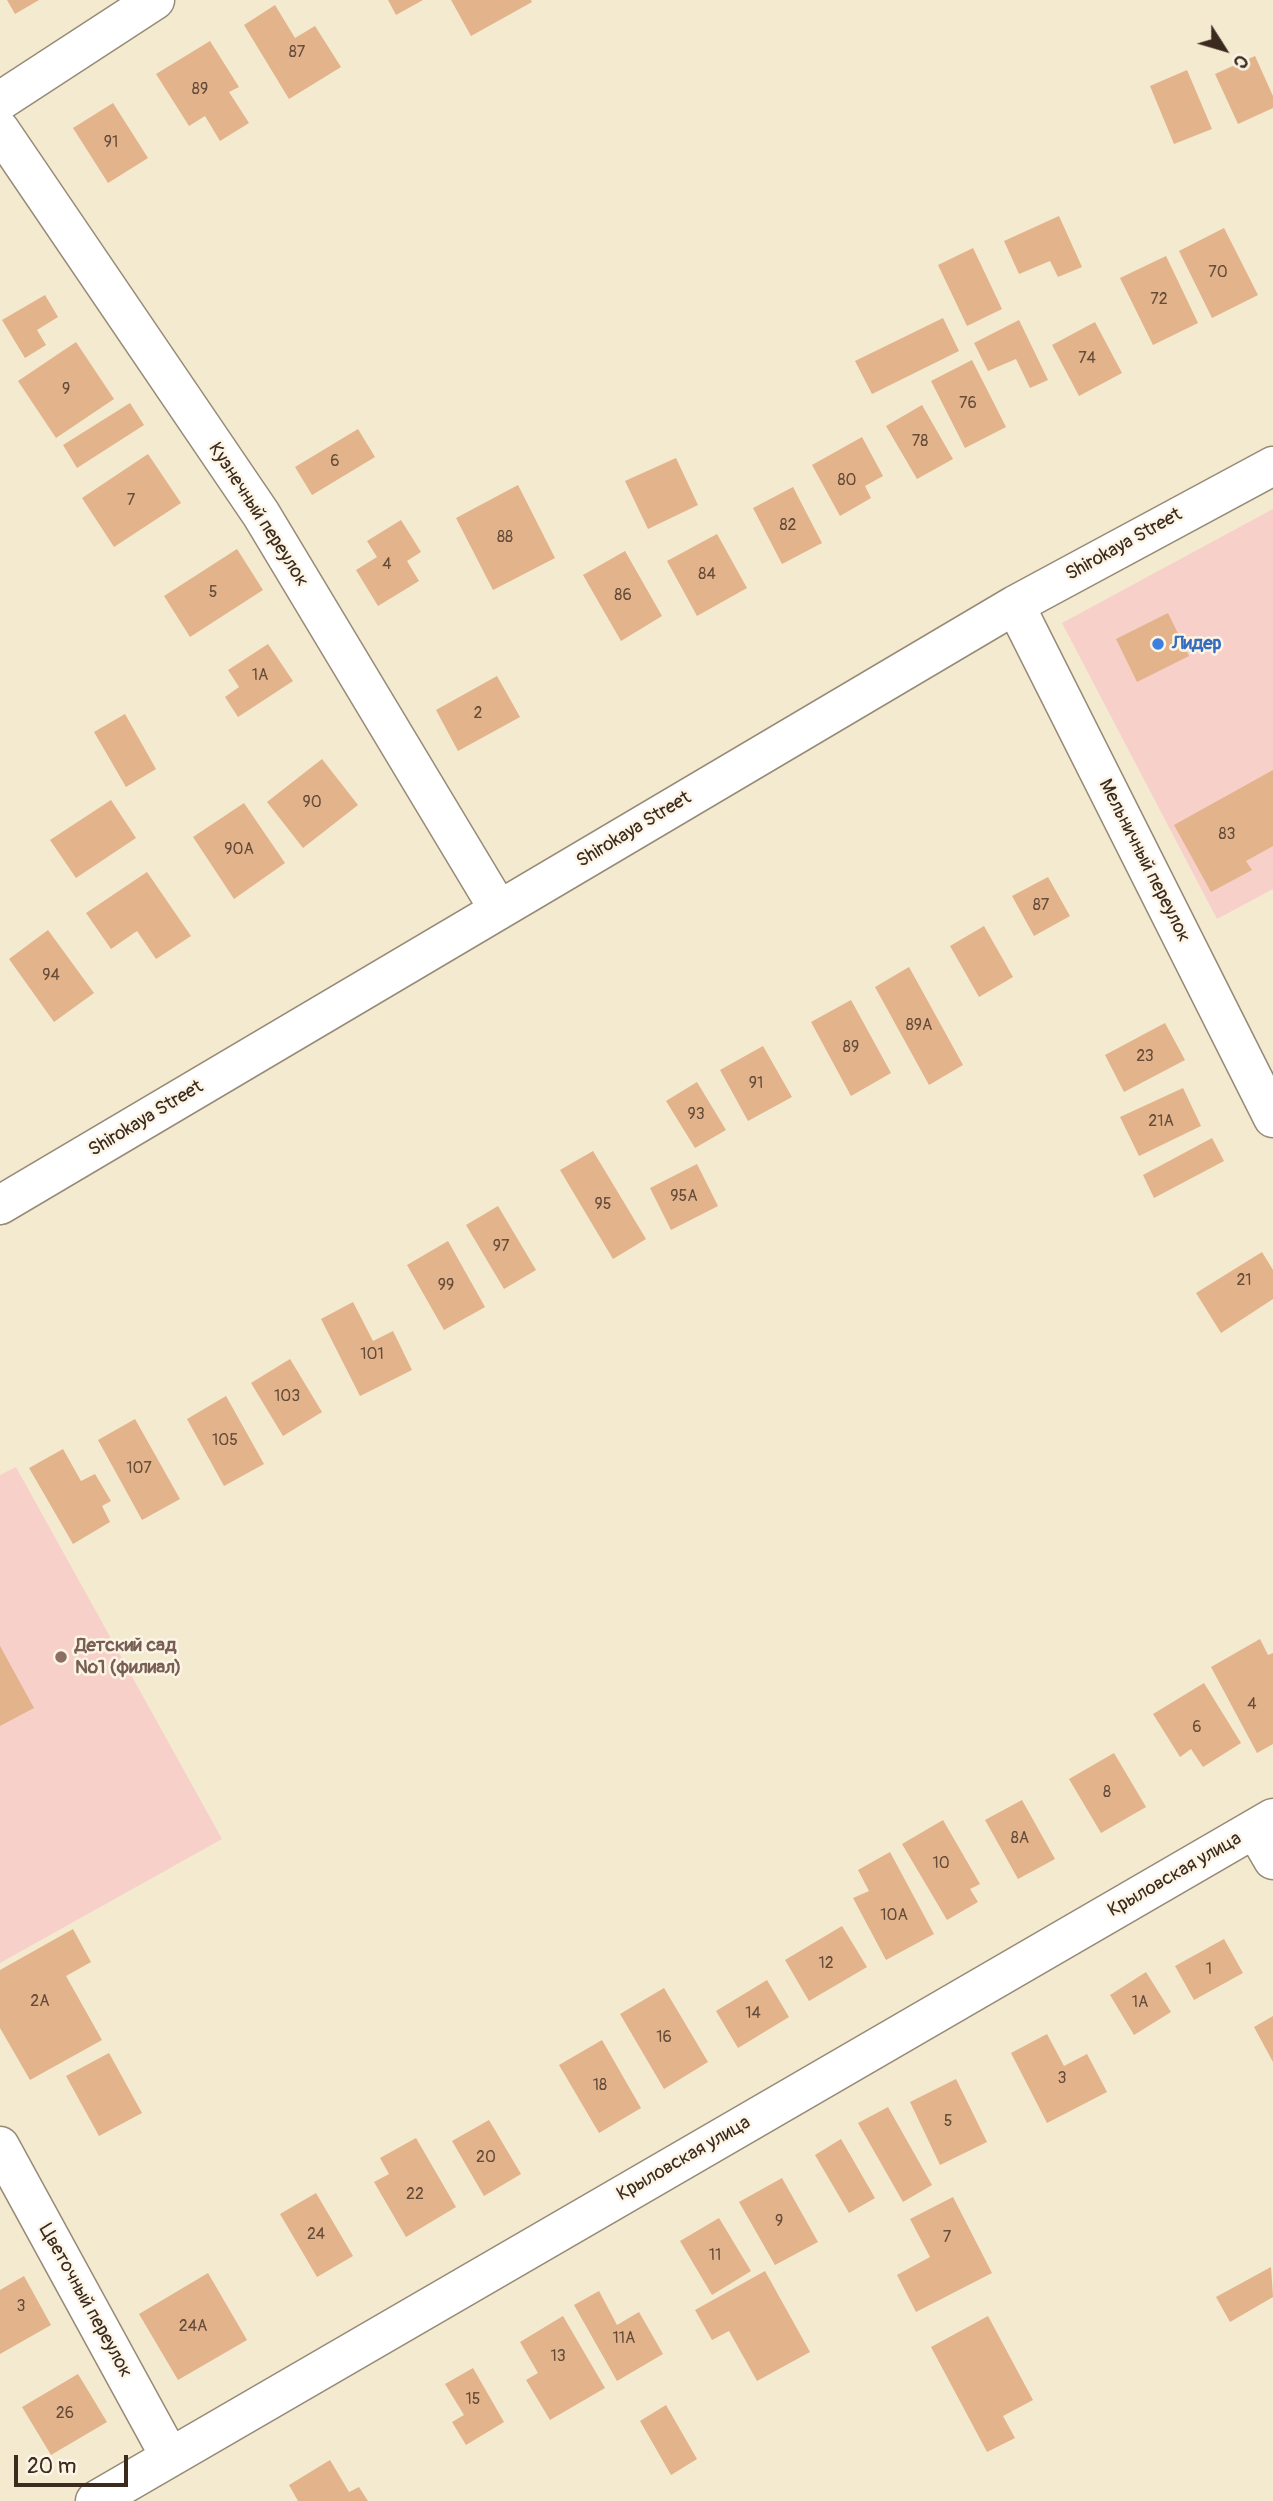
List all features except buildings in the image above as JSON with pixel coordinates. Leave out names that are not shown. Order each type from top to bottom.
[{"type":"street","points":[[0,101],[155,0]]},
{"type":"street","name":"Кузнечный переулок","points":[[0,130],[261,514],[499,910]]},
{"type":"street","name":"Shirokaya Street","points":[[0,1205],[1015,605],[1273,466]]},
{"type":"street","name":"Мельничный переулок","points":[[1015,605],[1273,1118]]},
{"type":"street","name":"Крыловская улица","points":[[95,2501],[1267,1836]]},
{"type":"street","name":"Цветочный переулок","points":[[0,2146],[170,2457]]},
{"type":"shaded area","points":[[1273,509],[1273,889],[1217,919],[1062,623]]},
{"type":"shaded area","name":"Детский сад №1 (филиал)","points":[[16,1467],[222,1839],[0,1963],[0,1475]]},
{"type":"place","name":"Лидер","points":[[1158,644]]},
{"type":"place","name":"Детский сад №1 (филиал)","points":[[61,1657]]}]
